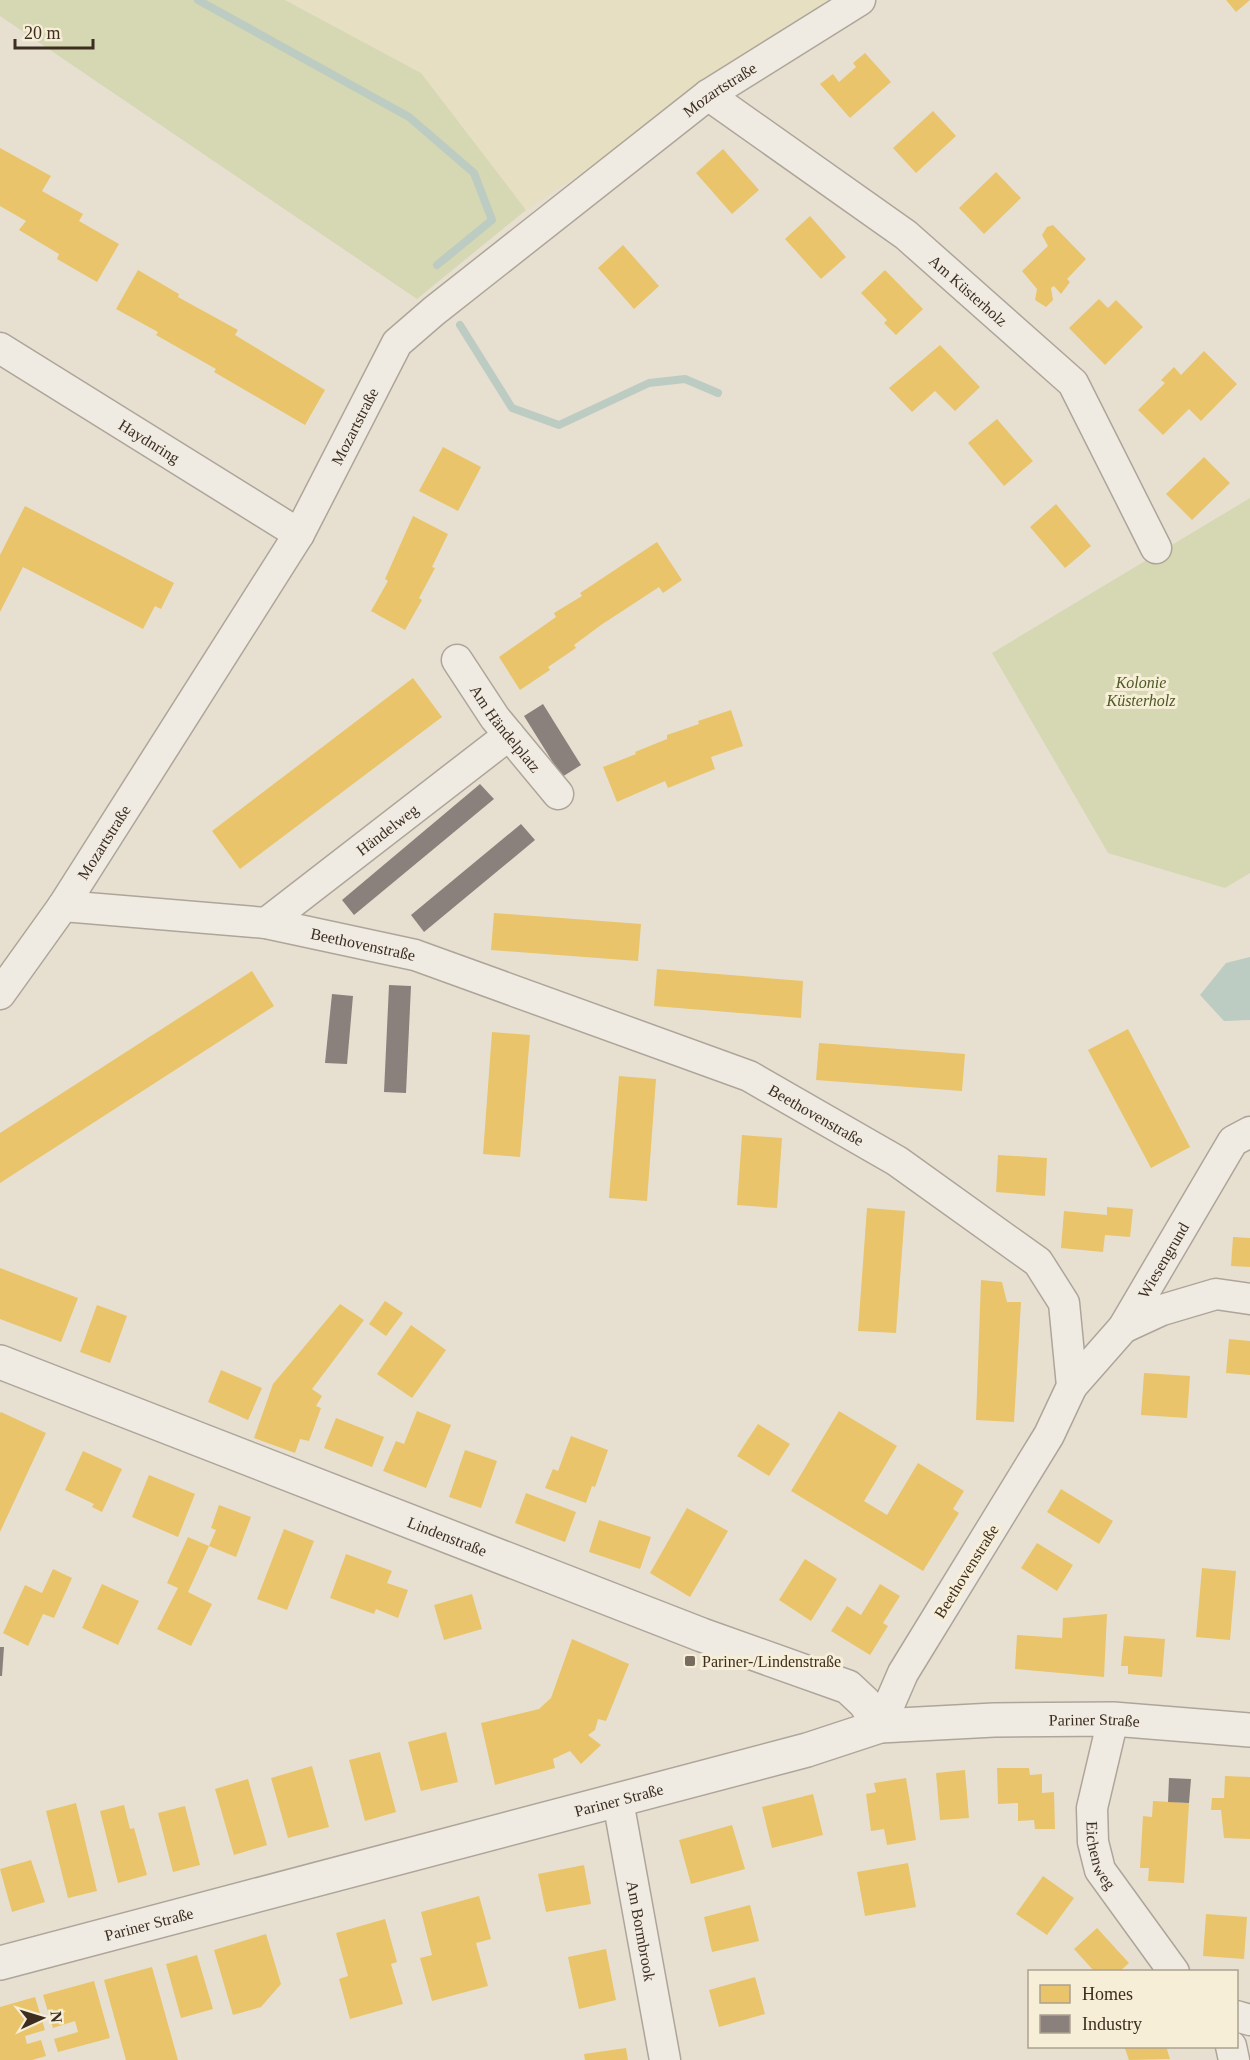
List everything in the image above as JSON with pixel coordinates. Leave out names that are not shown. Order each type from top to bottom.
[{"type":"street","name":"Mozartstraße","points":[[0,994],[63,906],[299,534],[397,342],[708,95],[860,0]]},
{"type":"street","name":"Am Küsterholz","points":[[708,95],[906,235],[1073,383],[1156,548]]},
{"type":"street","name":"Haydnring","points":[[0,348],[299,534]]},
{"type":"street","name":"Am Händelplatz","points":[[457,660],[509,735],[558,794]]},
{"type":"street","name":"Händelweg","points":[[266,923],[509,735]]},
{"type":"street","name":"Beethovenstraße","points":[[63,906],[266,923],[415,955],[749,1076],[897,1161],[1038,1262],[1064,1303],[1072,1386],[1049,1435],[903,1673],[880,1726]]},
{"type":"street","name":"Wiesengrund","points":[[1072,1386],[1123,1328],[1233,1141],[1250,1132]]},
{"type":"street","points":[[1123,1328],[1162,1310],[1216,1294],[1250,1299]]},
{"type":"street","name":"Lindenstraße","points":[[0,1362],[702,1635],[848,1686],[865,1703],[880,1726]]},
{"type":"street","name":"Pariner Straße","points":[[0,1963],[618,1801],[807,1750],[880,1726],[994,1720],[1113,1719],[1250,1730]]},
{"type":"street","name":"Eichenweg","points":[[1113,1719],[1092,1808],[1093,1842],[1100,1870],[1173,1970]]},
{"type":"street","name":"Am Bormbrook","points":[[618,1801],[665,2060]]},
{"type":"shaded area","points":[[286,0],[843,0],[526,210],[421,73]]},
{"type":"shaded area","points":[[1250,957],[1250,1020],[1224,1021],[1200,995],[1226,963]]},
{"type":"green space","points":[[0,0],[285,0],[421,73],[526,210],[417,299],[0,16]]},
{"type":"green space","name":"Kolonie Küsterholz","points":[[1250,498],[1250,873],[1225,888],[1108,853],[992,653]]},
{"type":"building: Homes","points":[[1226,0],[1250,0],[1236,12]]},
{"type":"building: Homes","points":[[865,53],[891,82],[850,118],[820,84],[833,74],[839,82],[856,67],[853,63]]},
{"type":"building: Homes","points":[[933,111],[956,136],[916,173],[893,148]]},
{"type":"building: Homes","points":[[0,148],[51,176],[42,191],[83,214],[79,221],[119,244],[97,282],[57,259],[59,254],[19,230],[26,221],[0,206]]},
{"type":"building: Homes","points":[[723,149],[759,190],[732,214],[696,173]]},
{"type":"building: Homes","points":[[996,172],[1021,198],[984,234],[959,208]]},
{"type":"building: Homes","points":[[810,216],[846,257],[821,279],[785,239]]},
{"type":"building: Homes","points":[[1053,225],[1086,259],[1067,279],[1070,282],[1061,294],[1054,286],[1051,288],[1053,300],[1046,307],[1035,300],[1037,289],[1022,271],[1048,246],[1042,235],[1047,227]]},
{"type":"building: Homes","points":[[623,245],[659,286],[634,309],[598,268]]},
{"type":"building: Homes","points":[[138,270],[179,294],[178,297],[238,330],[235,335],[325,390],[305,425],[214,372],[216,369],[156,335],[158,332],[116,309]]},
{"type":"building: Homes","points":[[885,270],[923,309],[896,335],[884,323],[887,320],[861,293]]},
{"type":"building: Homes","points":[[1099,299],[1108,308],[1116,300],[1143,327],[1105,365],[1069,328]]},
{"type":"building: Homes","points":[[940,345],[980,387],[955,411],[935,391],[912,412],[889,388]]},
{"type":"building: Homes","points":[[1204,351],[1237,384],[1201,421],[1189,409],[1163,435],[1138,410],[1165,383],[1161,380],[1174,367],[1181,375]]},
{"type":"building: Homes","points":[[997,419],[1033,461],[1004,486],[968,443]]},
{"type":"building: Homes","points":[[443,447],[481,467],[458,511],[419,491]]},
{"type":"building: Homes","points":[[1204,457],[1230,483],[1192,520],[1166,494]]},
{"type":"building: Homes","points":[[1056,504],[1091,546],[1065,568],[1030,527]]},
{"type":"building: Homes","points":[[25,506],[174,583],[161,609],[155,606],[143,629],[23,567],[0,612],[0,555]]},
{"type":"building: Homes","points":[[413,516],[448,534],[432,567],[435,568],[419,598],[422,600],[405,630],[371,611],[388,581],[385,579]]},
{"type":"building: Homes","points":[[657,542],[682,580],[663,593],[659,587],[601,625],[574,645],[576,648],[548,667],[550,670],[520,690],[499,657],[556,617],[554,613],[582,596],[580,593]]},
{"type":"building: Homes","points":[[413,678],[442,717],[240,869],[212,831]]},
{"type":"building: Homes","points":[[731,710],[743,746],[711,757],[715,769],[668,788],[665,781],[617,802],[603,767],[667,739],[667,735],[699,724],[698,721]]},
{"type":"building: Homes","points":[[494,913],[641,924],[638,961],[491,950]]},
{"type":"building: Homes","points":[[657,969],[803,981],[801,1018],[654,1006]]},
{"type":"building: Homes","points":[[252,971],[274,1006],[0,1183],[0,1133]]},
{"type":"building: Homes","points":[[1128,1029],[1190,1147],[1151,1168],[1088,1050]]},
{"type":"building: Homes","points":[[492,1032],[530,1035],[520,1157],[483,1154]]},
{"type":"building: Homes","points":[[819,1043],[965,1054],[962,1091],[816,1080]]},
{"type":"building: Homes","points":[[619,1076],[656,1079],[647,1201],[609,1198]]},
{"type":"building: Homes","points":[[742,1135],[782,1138],[777,1208],[737,1205]]},
{"type":"building: Homes","points":[[998,1155],[1047,1158],[1045,1196],[996,1192]]},
{"type":"building: Homes","points":[[1107,1207],[1133,1209],[1130,1237],[1105,1235],[1103,1252],[1061,1248],[1064,1211],[1107,1215]]},
{"type":"building: Homes","points":[[867,1208],[905,1211],[896,1333],[858,1331]]},
{"type":"building: Homes","points":[[1233,1237],[1250,1238],[1250,1267],[1231,1266]]},
{"type":"building: Homes","points":[[0,1268],[78,1298],[61,1342],[0,1319]]},
{"type":"building: Homes","points":[[981,1280],[1002,1282],[1007,1302],[1021,1302],[1014,1422],[976,1420]]},
{"type":"building: Homes","points":[[385,1301],[403,1313],[386,1336],[369,1324]]},
{"type":"building: Homes","points":[[340,1304],[364,1320],[312,1389],[322,1396],[316,1406],[321,1408],[309,1441],[300,1439],[295,1453],[254,1438],[273,1384]]},
{"type":"building: Homes","points":[[97,1305],[127,1316],[110,1363],[80,1352]]},
{"type":"building: Homes","points":[[411,1325],[446,1350],[412,1398],[377,1374]]},
{"type":"building: Homes","points":[[1229,1339],[1250,1341],[1250,1375],[1226,1373]]},
{"type":"building: Homes","points":[[221,1370],[262,1388],[248,1420],[208,1402]]},
{"type":"building: Homes","points":[[1144,1373],[1190,1376],[1187,1418],[1141,1415]]},
{"type":"building: Homes","points":[[417,1411],[451,1425],[426,1488],[383,1471],[396,1441],[404,1444]]},
{"type":"building: Homes","points":[[839,1411],[897,1446],[864,1501],[887,1515],[918,1463],[964,1491],[953,1509],[959,1513],[923,1571],[791,1491]]},
{"type":"building: Homes","points":[[0,1413],[46,1433],[0,1532]]},
{"type":"building: Homes","points":[[336,1418],[384,1437],[372,1467],[324,1448]]},
{"type":"building: Homes","points":[[758,1424],[790,1444],[769,1476],[737,1456]]},
{"type":"building: Homes","points":[[571,1436],[608,1450],[595,1487],[592,1486],[586,1503],[545,1488],[553,1469],[558,1471]]},
{"type":"building: Homes","points":[[465,1450],[497,1461],[481,1508],[449,1497]]},
{"type":"building: Homes","points":[[83,1451],[122,1469],[102,1512],[92,1507],[94,1504],[65,1490]]},
{"type":"building: Homes","points":[[149,1475],[195,1494],[178,1537],[132,1517]]},
{"type":"building: Homes","points":[[1061,1489],[1113,1521],[1099,1544],[1047,1512]]},
{"type":"building: Homes","points":[[526,1493],[576,1512],[565,1542],[515,1523]]},
{"type":"building: Homes","points":[[219,1505],[251,1517],[236,1557],[209,1546],[216,1530],[211,1528]]},
{"type":"building: Homes","points":[[687,1508],[728,1531],[690,1597],[650,1573]]},
{"type":"building: Homes","points":[[599,1520],[651,1537],[640,1569],[589,1552]]},
{"type":"building: Homes","points":[[284,1529],[314,1541],[287,1610],[257,1599]]},
{"type":"building: Homes","points":[[188,1537],[209,1546],[188,1592],[212,1604],[191,1646],[157,1629],[178,1588],[167,1583]]},
{"type":"building: Homes","points":[[1037,1543],[1073,1565],[1057,1591],[1021,1568]]},
{"type":"building: Homes","points":[[346,1554],[392,1571],[387,1583],[408,1590],[398,1618],[376,1609],[374,1614],[330,1598]]},
{"type":"building: Homes","points":[[805,1559],[837,1579],[811,1621],[779,1600]]},
{"type":"building: Homes","points":[[1202,1568],[1236,1571],[1230,1640],[1196,1637]]},
{"type":"building: Homes","points":[[53,1569],[72,1578],[54,1618],[43,1614],[28,1646],[3,1633],[25,1585],[42,1593]]},
{"type":"building: Homes","points":[[102,1584],[139,1601],[118,1645],[82,1628]]},
{"type":"building: Homes","points":[[880,1584],[900,1596],[883,1623],[888,1626],[870,1655],[831,1631],[847,1606],[861,1615]]},
{"type":"building: Homes","points":[[472,1594],[482,1629],[444,1640],[434,1605]]},
{"type":"building: Homes","points":[[1107,1614],[1104,1677],[1015,1669],[1017,1635],[1062,1638],[1063,1618]]},
{"type":"building: Homes","points":[[1124,1636],[1165,1639],[1162,1677],[1128,1674],[1128,1666],[1121,1666]]},
{"type":"building: Homes","points":[[572,1639],[629,1664],[606,1721],[598,1719],[595,1730],[588,1735],[601,1745],[581,1764],[570,1751],[553,1759],[555,1768],[495,1785],[481,1723],[539,1709],[551,1698]]},
{"type":"building: Homes","points":[[446,1732],[458,1782],[421,1791],[408,1742]]},
{"type":"building: Homes","points":[[380,1752],[396,1812],[365,1821],[349,1760]]},
{"type":"building: Homes","points":[[312,1766],[329,1827],[288,1838],[271,1778]]},
{"type":"building: Homes","points":[[997,1768],[1029,1768],[1030,1775],[1042,1774],[1042,1793],[1054,1792],[1055,1829],[1035,1829],[1034,1820],[1018,1821],[1018,1803],[998,1804]]},
{"type":"building: Homes","points":[[965,1770],[969,1818],[940,1820],[936,1773]]},
{"type":"building: Homes","points":[[1225,1776],[1250,1777],[1250,1839],[1224,1838],[1221,1810],[1211,1810],[1212,1798],[1224,1798]]},
{"type":"building: Homes","points":[[906,1778],[916,1840],[887,1845],[884,1829],[871,1831],[866,1794],[876,1792],[874,1783]]},
{"type":"building: Homes","points":[[248,1779],[267,1845],[234,1855],[215,1789]]},
{"type":"building: Homes","points":[[813,1794],[823,1835],[772,1848],[762,1807]]},
{"type":"building: Homes","points":[[1153,1801],[1189,1803],[1184,1883],[1148,1881],[1149,1868],[1140,1868],[1143,1816],[1152,1817]]},
{"type":"building: Homes","points":[[76,1803],[97,1891],[68,1898],[46,1811]]},
{"type":"building: Homes","points":[[124,1805],[130,1829],[134,1828],[147,1875],[118,1883],[100,1811]]},
{"type":"building: Homes","points":[[185,1806],[200,1865],[173,1872],[158,1813]]},
{"type":"building: Homes","points":[[732,1825],[745,1869],[691,1884],[679,1840]]},
{"type":"building: Homes","points":[[31,1860],[45,1902],[12,1912],[0,1869]]},
{"type":"building: Homes","points":[[908,1863],[916,1907],[865,1916],[857,1872]]},
{"type":"building: Homes","points":[[584,1865],[591,1904],[546,1912],[538,1874]]},
{"type":"building: Homes","points":[[1043,1876],[1074,1898],[1047,1935],[1016,1914]]},
{"type":"building: Homes","points":[[479,1896],[491,1939],[476,1943],[488,1986],[432,2001],[420,1958],[432,1955],[421,1912]]},
{"type":"building: Homes","points":[[750,1905],[759,1941],[712,1952],[704,1917]]},
{"type":"building: Homes","points":[[1206,1914],[1247,1917],[1244,1959],[1203,1956]]},
{"type":"building: Homes","points":[[385,1919],[397,1962],[391,1964],[403,2004],[350,2019],[339,1979],[348,1976],[336,1933]]},
{"type":"building: Homes","points":[[1097,1928],[1129,1963],[1121,1970],[1093,1970],[1074,1949]]},
{"type":"building: Homes","points":[[266,1934],[281,1984],[261,2007],[233,2015],[214,1950]]},
{"type":"building: Homes","points":[[606,1949],[616,2000],[579,2009],[568,1957]]},
{"type":"building: Homes","points":[[197,1955],[213,2009],[181,2018],[166,1964]]},
{"type":"building: Homes","points":[[152,1967],[178,2060],[126,2060],[104,1980]]},
{"type":"building: Homes","points":[[755,1977],[765,2014],[719,2027],[709,1990]]},
{"type":"building: Homes","points":[[94,1981],[110,2038],[58,2052],[54,2039],[78,2032],[75,2021],[53,2028],[43,1995]]},
{"type":"building: Homes","points":[[35,1997],[45,2030],[25,2036],[27,2044],[41,2040],[46,2056],[32,2060],[0,2060],[0,2007]]},
{"type":"building: Homes","points":[[626,2048],[628,2060],[585,2060],[584,2054]]},
{"type":"building: Homes","points":[[1125,2048],[1167,2048],[1170,2059],[1129,2060]]},
{"type":"building: Industry","points":[[543,704],[581,765],[562,777],[524,716]]},
{"type":"building: Industry","points":[[480,784],[494,799],[354,915],[342,900]]},
{"type":"building: Industry","points":[[521,824],[535,840],[424,932],[411,915]]},
{"type":"building: Industry","points":[[389,985],[411,986],[406,1093],[384,1092]]},
{"type":"building: Industry","points":[[332,994],[353,996],[347,1064],[325,1063]]},
{"type":"building: Industry","points":[[0,1647],[4,1647],[2,1676],[0,1676]]},
{"type":"building: Industry","points":[[1169,1778],[1191,1779],[1189,1803],[1168,1802]]},
{"type":"waterway","points":[[198,0],[409,117],[474,173],[492,220],[437,265]]},
{"type":"waterway","points":[[460,325],[512,408],[559,425],[649,383],[685,379],[718,393]]},
{"type":"place","name":"Pariner-/Lindenstraße","points":[[690,1661]]}]
